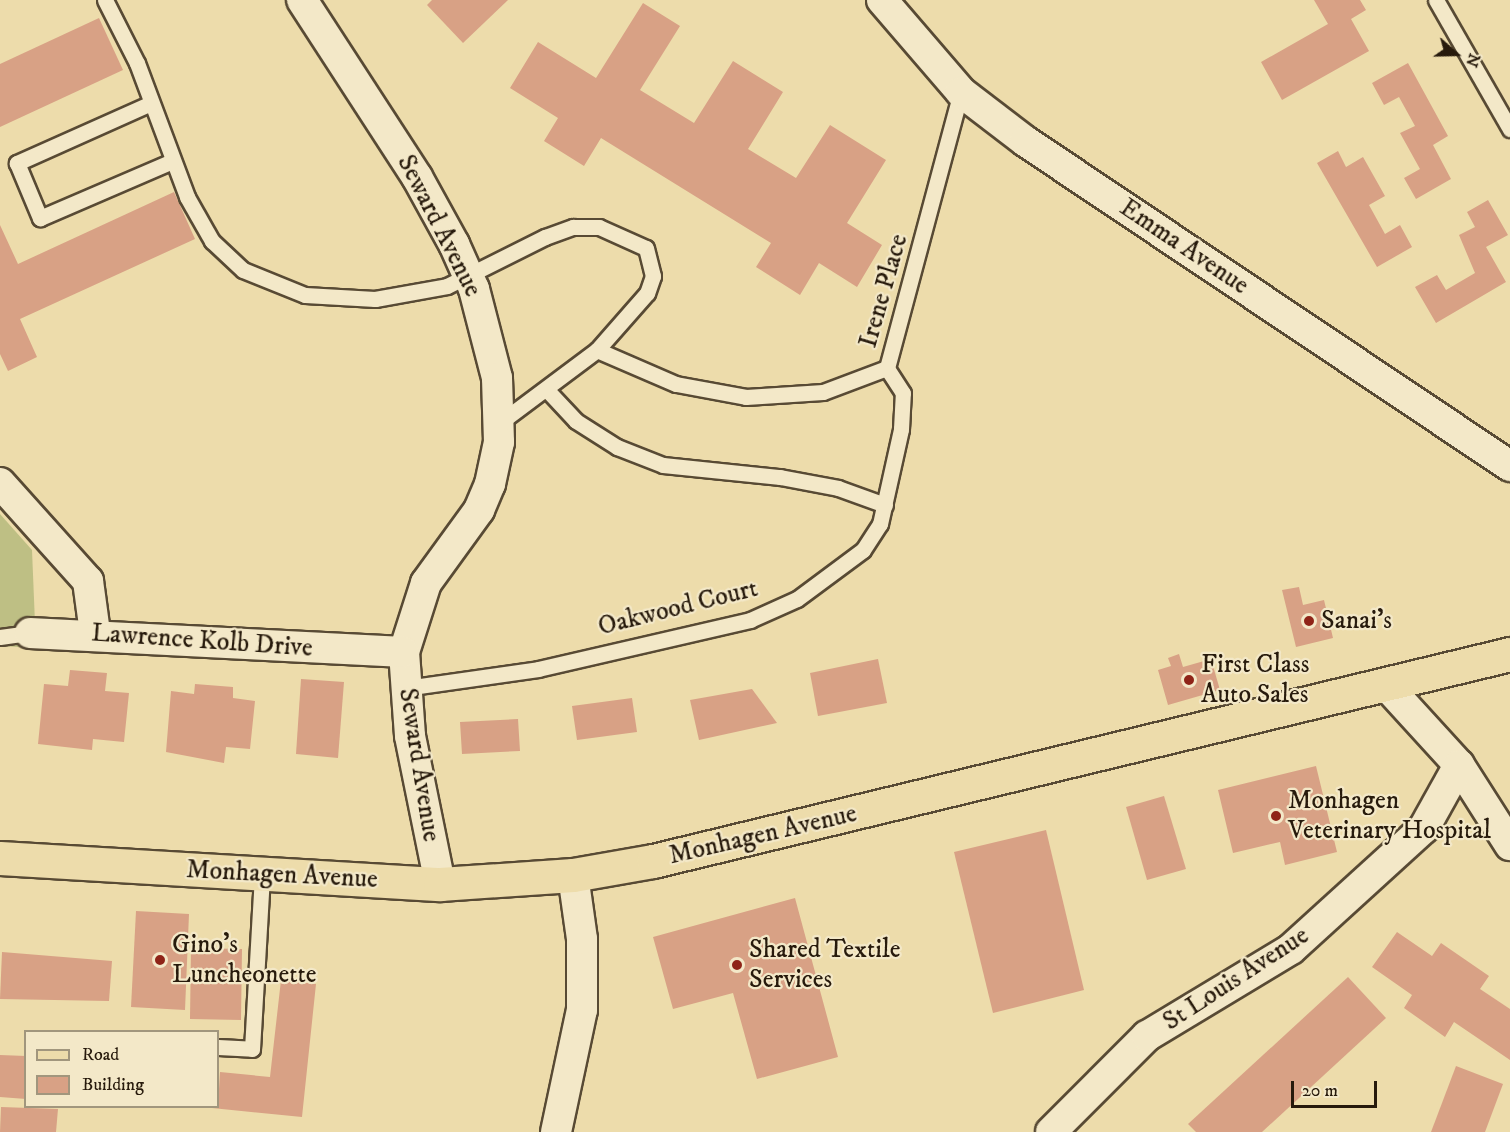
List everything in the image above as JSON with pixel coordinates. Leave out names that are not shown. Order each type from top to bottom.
[{"type":"main road","name":"Monhagen Avenue","points":[[0,858],[440,884],[573,875],[676,856],[1386,686],[1510,654]]},
{"type":"street","name":"Seward Avenue","points":[[302,0],[417,177],[468,277],[492,349],[498,424],[490,484],[479,510],[426,583],[404,652],[405,688],[440,884]]},
{"type":"street","name":"Emma Avenue","points":[[882,0],[961,92],[1025,141],[1510,465]]},
{"type":"street","points":[[0,483],[88,581],[95,633]]},
{"type":"street","name":"Lawrence Kolb Drive","points":[[30,633],[95,633],[404,652]]},
{"type":"street","points":[[1386,686],[1459,765],[1510,845]]},
{"type":"street","name":"St Louis Avenue","points":[[1051,1132],[1147,1036],[1300,941],[1424,828],[1459,765]]},
{"type":"street","points":[[556,1132],[582,1010],[582,939],[573,875]]},
{"type":"lane","points":[[105,0],[137,63],[170,162],[212,242],[243,270],[305,295],[375,299],[468,277],[573,227],[599,227],[628,237],[646,248],[654,260],[653,276],[647,293],[597,350],[548,390],[498,424]]},
{"type":"lane","points":[[1436,0],[1510,129]]},
{"type":"lane","name":"Irene Place","points":[[597,350],[676,384],[746,397],[823,392],[887,368],[961,92]]},
{"type":"lane","points":[[149,104],[17,163],[40,218],[170,162]]},
{"type":"lane","name":"Oakwood Court","points":[[405,688],[538,669],[750,620],[797,598],[862,550],[885,505],[903,393],[887,368]]},
{"type":"lane","points":[[548,390],[576,421],[617,447],[663,465],[803,481],[885,505]]},
{"type":"lane","name":"Lawrence Kolb Drive","points":[[0,637],[30,633]]},
{"type":"lane","points":[[219,1047],[252,1049],[262,873]]},
{"type":"green space","points":[[0,514],[32,550],[36,648],[0,646]]},
{"type":"building","points":[[432,0],[508,0],[463,43],[427,5]]},
{"type":"building","points":[[1314,0],[1360,0],[1366,10],[1351,19],[1369,51],[1282,100],[1261,62],[1328,24]]},
{"type":"building","points":[[643,3],[680,26],[640,90],[694,123],[733,61],[783,92],[748,149],[796,178],[830,125],[886,160],[847,223],[882,245],[857,287],[819,263],[800,295],[756,267],[771,243],[601,138],[584,166],[544,141],[558,118],[510,88],[538,42],[596,78]]},
{"type":"building","points":[[99,18],[123,70],[0,127],[0,64]]},
{"type":"building","points":[[1408,63],[1448,136],[1433,145],[1451,179],[1416,199],[1404,178],[1420,169],[1400,133],[1415,126],[1399,97],[1384,105],[1372,83]]},
{"type":"building","points":[[1338,151],[1346,167],[1363,157],[1385,196],[1369,205],[1385,234],[1400,225],[1412,247],[1377,267],[1317,163]]},
{"type":"building","points":[[174,192],[195,239],[20,319],[37,357],[8,371],[0,354],[0,225],[18,264]]},
{"type":"building","points":[[1488,200],[1508,235],[1486,247],[1506,282],[1436,323],[1415,287],[1437,275],[1446,290],[1475,273],[1459,235],[1475,227],[1467,212]]},
{"type":"building","name":"Sanai's","points":[[1299,587],[1303,605],[1324,600],[1333,638],[1296,647],[1282,590]]},
{"type":"building","name":"First Class Auto Sales","points":[[1179,654],[1183,667],[1211,659],[1220,690],[1168,705],[1158,670],[1171,666],[1168,658]]},
{"type":"building","points":[[878,659],[887,703],[818,716],[810,673]]},
{"type":"building","points":[[70,670],[107,673],[105,691],[129,693],[124,742],[93,739],[92,750],[38,744],[44,684],[68,686]]},
{"type":"building","points":[[301,679],[344,682],[338,758],[296,754]]},
{"type":"building","points":[[195,684],[233,687],[233,698],[255,701],[250,749],[226,747],[224,763],[166,752],[171,691],[194,694]]},
{"type":"building","points":[[752,689],[777,723],[699,740],[690,700]]},
{"type":"building","points":[[632,698],[637,732],[577,740],[572,706]]},
{"type":"building","points":[[518,719],[520,751],[462,754],[460,722]]},
{"type":"building","name":"Monhagen Veterinary Hospital","points":[[1316,766],[1337,852],[1285,865],[1280,842],[1233,853],[1218,790]]},
{"type":"building","points":[[1164,796],[1186,869],[1147,880],[1126,807]]},
{"type":"building","points":[[1046,830],[1084,990],[993,1013],[954,852]]},
{"type":"building","name":"Shared Textile Services","points":[[795,898],[838,1057],[757,1079],[733,993],[673,1009],[653,937]]},
{"type":"building","name":"Gino's Luncheonette","points":[[136,911],[189,914],[185,1010],[131,1007]]},
{"type":"building","points":[[1397,932],[1432,956],[1441,943],[1489,976],[1480,989],[1510,1009],[1510,1060],[1454,1022],[1445,1037],[1404,1008],[1412,995],[1372,967]]},
{"type":"building","points":[[191,948],[242,949],[241,1020],[190,1019]]},
{"type":"building","points":[[2,952],[112,961],[109,1001],[0,999]]},
{"type":"building","points":[[1348,977],[1386,1018],[1262,1132],[1196,1132],[1188,1124]]},
{"type":"building","points":[[281,980],[316,984],[302,1117],[212,1108],[219,1108],[220,1072],[270,1077]]},
{"type":"building","points":[[0,1055],[24,1056],[24,1099],[0,1097]]},
{"type":"building","points":[[1456,1066],[1503,1084],[1485,1132],[1431,1132]]},
{"type":"building","points":[[1,1107],[58,1109],[56,1132],[0,1132]]},
{"type":"place","name":"Sanai's","points":[[1309,621]]},
{"type":"place","name":"First Class Auto Sales","points":[[1189,680]]},
{"type":"place","name":"Monhagen Veterinary Hospital","points":[[1276,816]]},
{"type":"place","name":"Gino's Luncheonette","points":[[160,960]]},
{"type":"place","name":"Shared Textile Services","points":[[737,965]]}]
